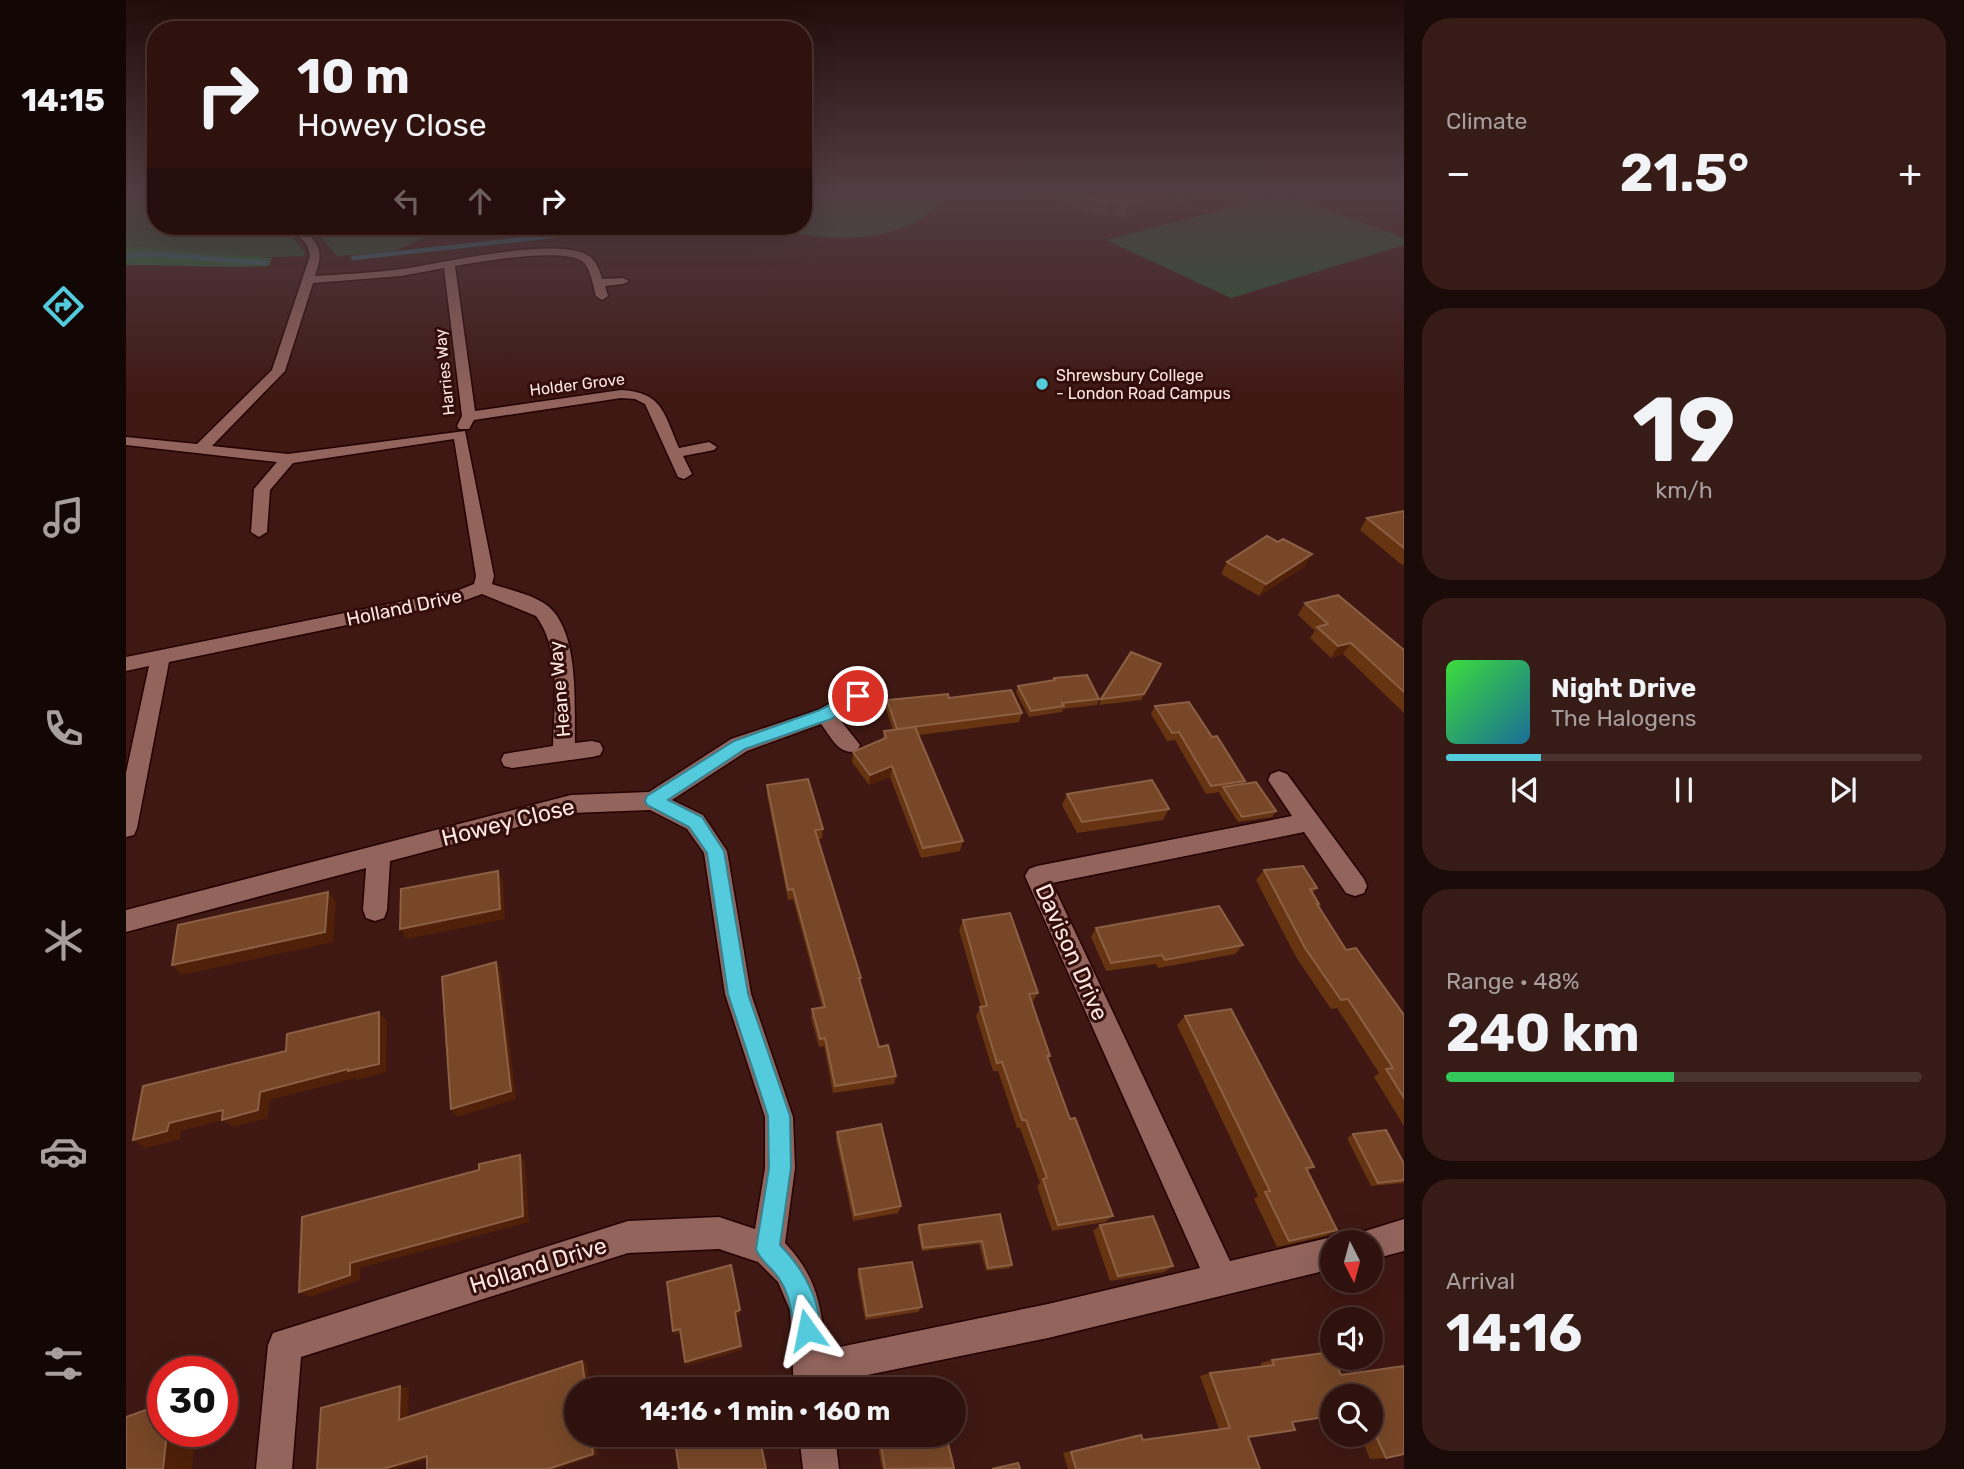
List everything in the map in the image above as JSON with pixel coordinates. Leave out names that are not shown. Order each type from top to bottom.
[{"type":"street","points":[[201,449],[278,371],[313,263]]},
{"type":"street","points":[[308,280],[401,273],[449,263]]},
{"type":"street","name":"Harries Way","points":[[449,263],[469,416],[460,434]]},
{"type":"street","points":[[588,263],[602,296]]},
{"type":"street","points":[[597,283],[623,281]]},
{"type":"street","name":"Holder Grove","points":[[469,416],[621,394],[638,396],[651,402],[684,474]]},
{"type":"street","points":[[126,441],[288,459],[460,434]]},
{"type":"street","name":"Holland Drive","points":[[126,664],[463,595],[482,587],[485,576],[460,434]]},
{"type":"street","points":[[675,453],[709,447]]},
{"type":"street","points":[[259,532],[262,489],[288,459]]},
{"type":"street","name":"Heane Way","points":[[482,587],[541,611],[553,625],[560,647],[564,751]]},
{"type":"street","points":[[126,828],[160,658]]},
{"type":"street","points":[[653,801],[739,745],[825,715],[874,686]]},
{"type":"street","points":[[825,715],[849,745]]},
{"type":"street","points":[[512,760],[592,749]]},
{"type":"street","points":[[1279,780],[1355,886]]},
{"type":"street","name":"Howey Close","points":[[126,921],[571,804],[653,801],[695,822],[716,851],[738,994],[779,1116],[780,1168],[768,1249]]},
{"type":"street","name":"Davison Drive","points":[[1222,1280],[1037,876],[1309,822]]},
{"type":"street","points":[[375,910],[379,856]]},
{"type":"street","name":"Holland Drive","points":[[274,1469],[285,1345],[628,1237],[719,1233],[768,1249]]},
{"type":"street","points":[[1383,1241],[1404,1235]]},
{"type":"street","points":[[768,1249],[789,1271],[806,1310],[810,1377]]},
{"type":"street","points":[[822,1377],[1320,1256]]},
{"type":"street","points":[[818,1447],[821,1469]]},
{"type":"green space","points":[[126,263],[270,263],[269,266],[234,267],[126,265]]},
{"type":"green space","points":[[1155,263],[1347,263],[1231,298]]},
{"type":"building","points":[[1404,511],[1404,548],[1367,518]]},
{"type":"building","points":[[1267,536],[1278,542],[1283,539],[1312,554],[1266,584],[1227,562]]},
{"type":"building","points":[[1338,595],[1404,650],[1404,692],[1351,643],[1338,646],[1317,627],[1328,624],[1305,603]]},
{"type":"building","points":[[1131,652],[1161,664],[1144,694],[1101,699]]},
{"type":"building","points":[[1087,675],[1099,699],[1062,703],[1064,706],[1031,711],[1018,686],[1055,680],[1054,678]]},
{"type":"building","points":[[1011,690],[1022,713],[897,729],[887,700],[948,694],[949,698]]},
{"type":"building","points":[[1189,702],[1212,737],[1217,736],[1245,781],[1211,786],[1179,732],[1172,733],[1155,706]]},
{"type":"building","points":[[915,727],[963,841],[923,848],[892,766],[870,775],[853,752],[886,738],[884,731]]},
{"type":"building","points":[[808,779],[823,829],[815,830],[861,978],[879,1047],[888,1045],[896,1076],[835,1086],[825,1038],[820,1039],[812,1009],[825,1007],[793,889],[788,890],[767,785]]},
{"type":"building","points":[[1152,780],[1169,809],[1082,822],[1067,794]]},
{"type":"building","points":[[1256,782],[1276,811],[1242,817],[1223,787]]},
{"type":"building","points":[[1303,866],[1317,888],[1310,889],[1317,904],[1346,950],[1356,948],[1404,1015],[1404,1098],[1386,1069],[1393,1068],[1348,999],[1341,1000],[1305,948],[1264,870]]},
{"type":"building","points":[[498,871],[500,909],[400,929],[401,889]]},
{"type":"building","points":[[328,892],[325,932],[172,965],[178,925]]},
{"type":"building","points":[[1219,906],[1243,945],[1165,960],[1162,955],[1111,963],[1096,928]]},
{"type":"building","points":[[1010,913],[1038,993],[1029,994],[1050,1056],[1047,1056],[1070,1119],[1075,1118],[1113,1216],[1058,1225],[1043,1179],[1047,1178],[1026,1120],[1022,1120],[1002,1062],[997,1063],[980,1007],[987,1006],[963,920]]},
{"type":"building","points":[[496,962],[511,1091],[451,1109],[442,977]]},
{"type":"building","points":[[1231,1009],[1314,1167],[1306,1168],[1337,1230],[1320,1230],[1320,1234],[1289,1241],[1265,1192],[1270,1191],[1185,1016]]},
{"type":"building","points":[[379,1012],[379,1064],[348,1069],[260,1092],[258,1110],[222,1120],[223,1110],[169,1123],[167,1131],[133,1140],[143,1086],[286,1051],[287,1034]]},
{"type":"building","points":[[881,1124],[901,1206],[855,1215],[837,1132]]},
{"type":"building","points":[[1386,1130],[1404,1164],[1404,1180],[1378,1183],[1353,1134]]},
{"type":"building","points":[[520,1155],[523,1216],[350,1263],[350,1275],[299,1292],[302,1217],[479,1170],[479,1164]]},
{"type":"building","points":[[1000,1214],[1012,1265],[988,1268],[982,1241],[923,1248],[919,1225]]},
{"type":"building","points":[[1153,1216],[1173,1266],[1118,1276],[1100,1225]]},
{"type":"building","points":[[912,1262],[922,1307],[867,1316],[859,1269]]},
{"type":"building","points":[[731,1265],[740,1310],[735,1312],[741,1346],[685,1362],[680,1329],[673,1331],[667,1282]]},
{"type":"building","points":[[1320,1353],[1320,1370],[1339,1370],[1341,1375],[1404,1366],[1404,1454],[1386,1458],[1381,1447],[1383,1384],[1320,1384],[1320,1418],[1292,1422],[1295,1430],[1248,1437],[1260,1469],[1076,1469],[1071,1452],[1141,1435],[1143,1440],[1230,1428],[1210,1373],[1274,1365],[1272,1360]]},
{"type":"building","points":[[582,1361],[584,1377],[564,1377],[564,1447],[592,1447],[593,1454],[548,1469],[427,1469],[427,1456],[383,1469],[317,1469],[321,1408],[400,1386],[399,1420]]},
{"type":"building","points":[[147,1410],[147,1447],[165,1447],[163,1469],[126,1469],[126,1417]]},
{"type":"building","points":[[676,1447],[761,1447],[766,1469],[679,1469]]},
{"type":"building","points":[[881,1447],[949,1447],[954,1468],[885,1469]]},
{"type":"building","points":[[1018,1463],[1020,1469],[992,1469]]},
{"type":"waterway","points":[[260,263],[266,263]]},
{"type":"place","name":"Shrewsbury College - London Road Campus","points":[[1042,384]]},
{"type":"route","points":[[807,1330],[806,1310],[789,1271],[768,1249],[780,1168],[779,1116],[738,994],[716,851],[695,822],[653,801],[739,745],[825,715],[858,696]]}]
